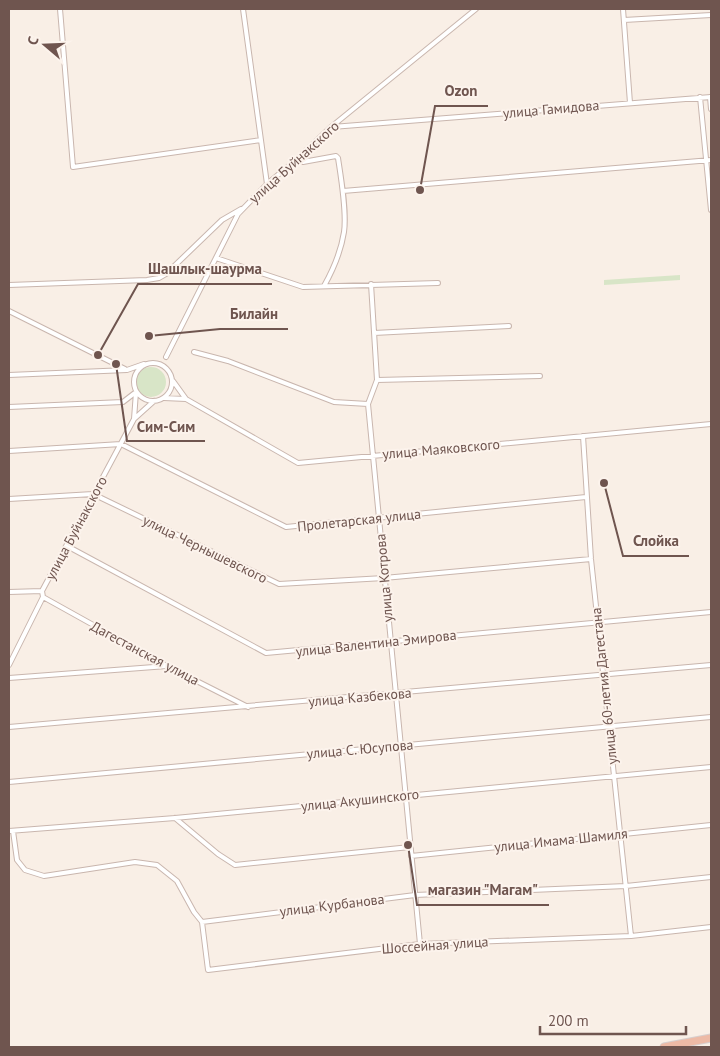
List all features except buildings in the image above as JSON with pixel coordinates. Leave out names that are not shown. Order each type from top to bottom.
[{"type":"highway","points":[[664,1047],[711,1038]]},
{"type":"street","points":[[60,9],[73,168],[261,140]]},
{"type":"street","points":[[243,9],[267,184]]},
{"type":"street","name":"улица Буйнакского","points":[[166,357],[238,214],[267,184],[331,127],[476,9]]},
{"type":"street","points":[[623,9],[630,103]]},
{"type":"street","points":[[624,20],[711,15]]},
{"type":"street","points":[[700,97],[709,160],[711,210]]},
{"type":"street","points":[[711,97],[711,109]]},
{"type":"street","name":"улица Гамидова","points":[[331,127],[711,97]]},
{"type":"street","points":[[297,159],[303,162],[338,157],[343,191],[344,231],[334,268],[324,286]]},
{"type":"street","points":[[343,191],[709,160]]},
{"type":"street","points":[[9,286],[159,278],[166,274],[222,220],[245,207]]},
{"type":"street","points":[[216,258],[303,287],[438,283]]},
{"type":"street","name":"улица Котрова","points":[[371,284],[377,380],[368,404],[420,944]]},
{"type":"street","points":[[9,311],[128,370],[136,392],[134,419]]},
{"type":"street","points":[[374,332],[509,326]]},
{"type":"street","points":[[194,352],[228,361],[334,402],[368,404]]},
{"type":"street","points":[[9,375],[128,370],[166,357],[172,381],[186,400]]},
{"type":"street","points":[[150,362],[163,365],[168,370]]},
{"type":"street","points":[[133,381],[138,368],[144,364]]},
{"type":"street","points":[[377,380],[540,376]]},
{"type":"street","points":[[164,398],[172,381]]},
{"type":"street","points":[[136,392],[146,400],[154,401],[164,398],[186,400]]},
{"type":"street","points":[[9,407],[123,402],[136,392]]},
{"type":"street","name":"улица Маяковского","points":[[186,400],[298,462],[711,424]]},
{"type":"street","points":[[134,419],[154,401]]},
{"type":"street","name":"улица Буйнакского","points":[[9,665],[43,597],[42,591],[134,419]]},
{"type":"street","name":"улица 60-летия Дагестана","points":[[583,436],[591,559],[631,936]]},
{"type":"street","points":[[9,451],[121,444]]},
{"type":"street","name":"Пролетарская улица","points":[[121,444],[286,527],[586,497]]},
{"type":"street","points":[[9,498],[93,494]]},
{"type":"street","name":"улица Чернышевского","points":[[93,494],[278,584],[384,578],[591,559]]},
{"type":"street","name":"улица Валентина Эмирова","points":[[67,546],[266,653],[711,612]]},
{"type":"street","points":[[9,592],[42,591]]},
{"type":"street","name":"Дагестанская улица","points":[[43,597],[167,666],[248,707]]},
{"type":"street","name":"улица Казбекова","points":[[9,727],[711,665]]},
{"type":"street","points":[[9,678],[167,666]]},
{"type":"street","name":"улица С. Юсупова","points":[[9,782],[711,717]]},
{"type":"street","name":"улица Акушинского","points":[[11,831],[175,818],[711,767]]},
{"type":"street","points":[[175,818],[218,854],[235,865],[410,847]]},
{"type":"street","name":"улица Имама Шамиля","points":[[411,856],[711,825]]},
{"type":"street","points":[[11,831],[17,860],[25,870],[44,876],[135,862],[157,865],[177,880],[194,912],[202,922]]},
{"type":"street","name":"улица Курбанова","points":[[202,922],[415,894],[626,886],[711,877]]},
{"type":"street","name":"Шоссейная улица","points":[[202,922],[208,970],[420,944],[631,936],[711,927]]},
{"type":"green space","points":[[680,275],[680,280],[604,285],[604,280]]},
{"type":"green space","points":[[151,367],[162,371],[166,382],[162,393],[151,397],[140,393],[136,382],[140,371]]},
{"type":"place","name":"Ozon","points":[[420,190]]},
{"type":"place","name":"Билайн","points":[[149,336]]},
{"type":"place","name":"Шашлык-шаурма","points":[[98,355]]},
{"type":"place","name":"Сим-Сим","points":[[116,364]]},
{"type":"place","name":"Слойка","points":[[604,483]]},
{"type":"place","name":"магазин \"Магам\"","points":[[408,845]]}]
